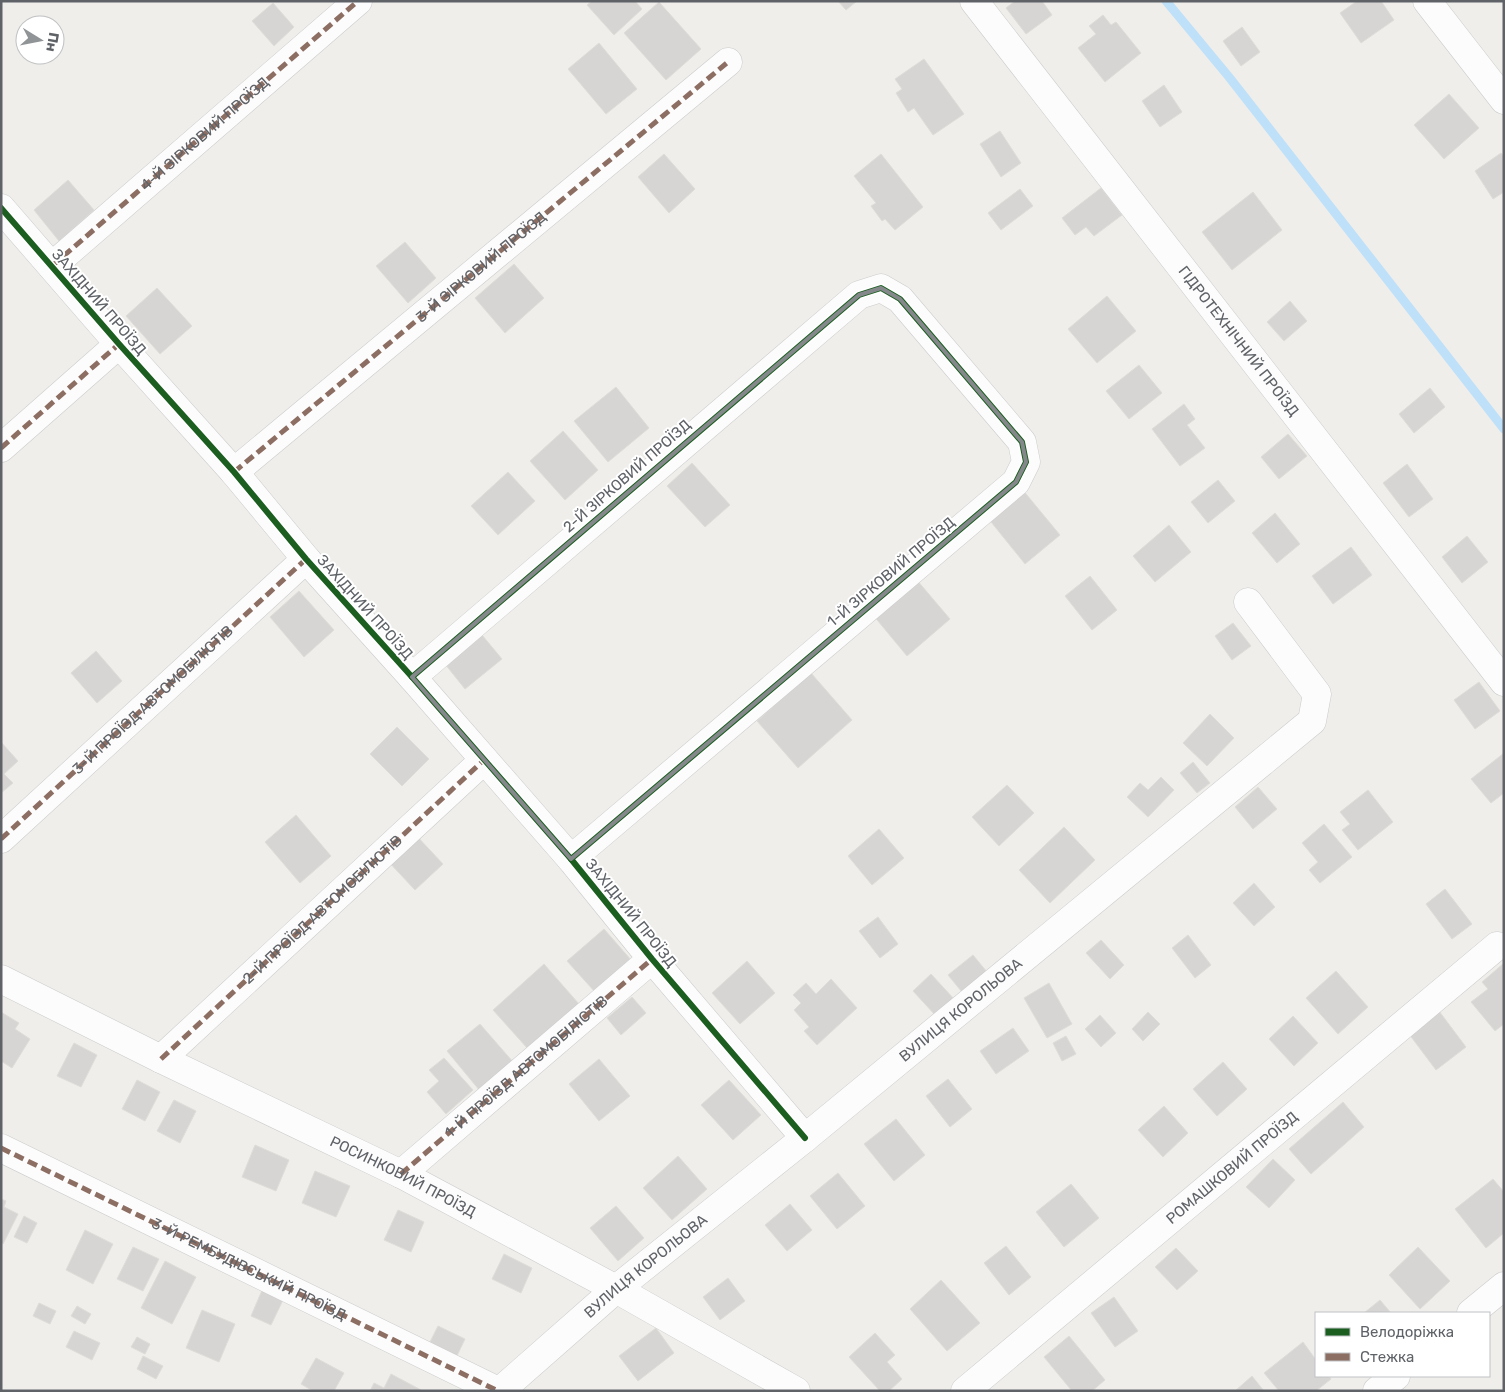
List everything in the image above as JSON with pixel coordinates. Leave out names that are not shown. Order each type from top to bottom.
[{"type":"street","name":"4-Й ЗІРКОВИЙ ПРОЇЗД","points":[[52,266],[358,1]]},
{"type":"street","name":"ГІДРОТЕХНІЧНИЙ ПРОЇЗД","points":[[974,1],[1504,682]]},
{"type":"street","points":[[1427,1],[1504,100]]},
{"type":"street","name":"3-Й ЗІРКОВИЙ ПРОЇЗД","points":[[234,472],[728,62]]},
{"type":"street","name":"ЗАХІДНИЙ ПРОЇЗД","points":[[1,208],[119,344],[234,472],[306,559],[571,859],[652,959],[805,1138]]},
{"type":"street","name":"1-Й ЗІРКОВИЙ ПРОЇЗД","points":[[571,859],[1016,482],[1026,462],[1022,442],[900,299],[881,288],[858,294]]},
{"type":"street","name":"2-Й ЗІРКОВИЙ ПРОЇЗД","points":[[412,677],[858,294]]},
{"type":"street","points":[[1,448],[119,344]]},
{"type":"street","name":"3-Й ПРОЇЗД АВТОМОБІЛІСТІВ","points":[[1,839],[306,559]]},
{"type":"street","name":"ВУЛИЦЯ КОРОЛЬОВА","points":[[499,1391],[616,1289],[805,1138],[1312,720],[1317,694],[1248,602]]},
{"type":"street","name":"2-Й ПРОЇЗД АВТОМОБІЛІСТІВ","points":[[161,1059],[484,760]]},
{"type":"street","name":"РОМАШКОВИЙ ПРОЇЗД","points":[[965,1391],[1497,946]]},
{"type":"street","name":"1-Й ПРОЇЗД АВТОМОБІЛІСТІВ","points":[[401,1174],[652,959]]},
{"type":"street","name":"РОСИНКОВИЙ ПРОЇЗД","points":[[1,979],[161,1059],[401,1174],[616,1289],[796,1391]]},
{"type":"street","name":"3-Й РЕМБУДІВСЬКИЙ ПРОЇЗД","points":[[1,1148],[499,1391]]},
{"type":"street","points":[[1472,1312],[1504,1286]]},
{"type":"street","points":[[1378,1391],[1395,1377]]},
{"type":"highlighted area","points":[[881,288],[900,299],[1022,442],[1026,462],[1016,482],[571,859],[412,677],[859,295]]},
{"type":"building","points":[[592,1],[635,1],[642,9],[614,35],[587,5]]},
{"type":"building","points":[[838,1],[857,1],[846,10]]},
{"type":"building","points":[[1015,1],[1042,1],[1052,15],[1026,34],[1006,8]]},
{"type":"building","points":[[1357,1],[1381,1],[1394,20],[1361,43],[1340,13]]},
{"type":"building","points":[[659,2],[701,49],[666,80],[624,33]]},
{"type":"building","points":[[273,3],[294,27],[274,46],[252,21]]},
{"type":"building","points":[[1103,15],[1111,25],[1116,22],[1141,53],[1105,82],[1078,48],[1096,34],[1089,26]]},
{"type":"building","points":[[1242,27],[1260,52],[1241,66],[1223,41]]},
{"type":"building","points":[[599,43],[637,89],[606,114],[568,69]]},
{"type":"building","points":[[924,59],[964,114],[933,135],[914,108],[908,112],[896,93],[902,89],[895,79]]},
{"type":"building","points":[[1164,85],[1182,112],[1160,127],[1142,101]]},
{"type":"building","points":[[1449,94],[1479,128],[1444,159],[1414,125]]},
{"type":"building","points":[[1000,131],[1021,163],[1001,177],[980,144]]},
{"type":"building","points":[[1501,153],[1504,157],[1504,192],[1493,199],[1475,171]]},
{"type":"building","points":[[664,154],[695,189],[669,213],[638,177]]},
{"type":"building","points":[[881,154],[923,207],[895,230],[885,219],[882,221],[871,206],[876,203],[854,176]]},
{"type":"building","points":[[68,180],[94,210],[59,241],[34,210]]},
{"type":"building","points":[[1101,188],[1122,215],[1094,236],[1086,227],[1075,235],[1062,218]]},
{"type":"building","points":[[1020,189],[1033,206],[1001,230],[988,213]]},
{"type":"building","points":[[1253,192],[1282,230],[1232,270],[1202,232]]},
{"type":"building","points":[[405,242],[436,278],[408,303],[376,266]]},
{"type":"building","points":[[514,264],[544,298],[505,333],[475,298]]},
{"type":"building","points":[[157,288],[192,326],[160,354],[126,316]]},
{"type":"building","points":[[1107,296],[1136,331],[1097,363],[1068,329]]},
{"type":"building","points":[[1290,301],[1307,321],[1284,341],[1267,322]]},
{"type":"building","points":[[1139,365],[1162,393],[1129,419],[1106,391]]},
{"type":"building","points":[[616,387],[649,428],[608,462],[574,421]]},
{"type":"building","points":[[1430,388],[1445,407],[1414,433],[1399,414]]},
{"type":"building","points":[[1184,404],[1195,419],[1187,425],[1205,448],[1180,466],[1152,429]]},
{"type":"building","points":[[563,431],[598,470],[565,500],[530,461]]},
{"type":"building","points":[[1288,434],[1307,456],[1279,479],[1261,457]]},
{"type":"building","points":[[692,463],[730,505],[705,527],[667,486]]},
{"type":"building","points":[[1407,464],[1433,499],[1409,517],[1383,483]]},
{"type":"building","points":[[508,472],[535,501],[498,535],[471,506]]},
{"type":"building","points":[[1218,480],[1235,501],[1208,523],[1191,502]]},
{"type":"building","points":[[1022,489],[1060,535],[1025,564],[987,517]]},
{"type":"building","points":[[1275,513],[1300,544],[1277,563],[1252,533]]},
{"type":"building","points":[[1169,525],[1191,552],[1155,582],[1133,556]]},
{"type":"building","points":[[1467,536],[1488,562],[1462,583],[1442,557]]},
{"type":"building","points":[[1351,547],[1372,575],[1333,604],[1312,576]]},
{"type":"building","points":[[1090,576],[1117,610],[1092,630],[1065,596]]},
{"type":"building","points":[[916,579],[950,619],[907,656],[873,615]]},
{"type":"building","points":[[299,591],[334,630],[304,657],[270,617]]},
{"type":"building","points":[[1233,623],[1251,646],[1232,660],[1215,636]]},
{"type":"building","points":[[477,629],[502,659],[465,689],[441,659]]},
{"type":"building","points":[[96,651],[122,681],[97,703],[71,673]]},
{"type":"building","points":[[811,673],[852,720],[798,768],[757,721]]},
{"type":"building","points":[[1479,682],[1500,711],[1475,729],[1454,700]]},
{"type":"building","points":[[1210,714],[1234,738],[1207,766],[1183,743]]},
{"type":"building","points":[[397,727],[429,759],[402,786],[370,754]]},
{"type":"building","points":[[1,742],[18,761],[4,774],[13,783],[1,793]]},
{"type":"building","points":[[1504,753],[1504,793],[1491,803],[1471,779]]},
{"type":"building","points":[[1193,762],[1210,783],[1197,793],[1180,773]]},
{"type":"building","points":[[1161,777],[1174,790],[1148,817],[1127,797],[1140,783],[1148,790]]},
{"type":"building","points":[[1007,785],[1034,813],[999,846],[972,817]]},
{"type":"building","points":[[1258,787],[1277,809],[1253,829],[1235,807]]},
{"type":"building","points":[[1368,790],[1393,822],[1358,850],[1342,830],[1350,824],[1340,812]]},
{"type":"building","points":[[296,815],[331,856],[300,883],[265,842]]},
{"type":"building","points":[[1324,824],[1352,857],[1320,883],[1309,870],[1318,862],[1302,843]]},
{"type":"building","points":[[1064,827],[1095,860],[1050,903],[1019,870]]},
{"type":"building","points":[[879,829],[904,858],[872,885],[848,856]]},
{"type":"building","points":[[414,833],[443,864],[415,890],[386,859]]},
{"type":"building","points":[[1254,883],[1275,907],[1254,926],[1233,903]]},
{"type":"building","points":[[1445,889],[1472,924],[1452,939],[1426,904]]},
{"type":"building","points":[[878,917],[898,944],[880,958],[859,931]]},
{"type":"building","points":[[604,929],[632,961],[595,992],[567,961]]},
{"type":"building","points":[[1188,935],[1211,965],[1195,978],[1172,948]]},
{"type":"building","points":[[1101,940],[1124,965],[1110,979],[1086,953]]},
{"type":"building","points":[[973,955],[987,972],[962,992],[948,975]]},
{"type":"building","points":[[747,961],[775,993],[740,1024],[712,993]]},
{"type":"building","points":[[1504,963],[1504,1024],[1495,1031],[1471,1002],[1488,989],[1482,982]]},
{"type":"building","points":[[544,964],[579,1004],[528,1049],[493,1010]]},
{"type":"building","points":[[1336,971],[1368,1007],[1338,1034],[1306,998]]},
{"type":"building","points":[[931,974],[954,999],[936,1016],[913,991]]},
{"type":"building","points":[[831,979],[857,1008],[817,1045],[804,1031],[809,1027],[794,1010],[801,1003],[793,995],[806,983],[816,994]]},
{"type":"building","points":[[1049,983],[1072,1024],[1047,1038],[1024,998]]},
{"type":"building","points":[[632,997],[646,1013],[621,1035],[607,1018]]},
{"type":"building","points":[[1436,1007],[1466,1047],[1436,1070],[1406,1030]]},
{"type":"building","points":[[1,1012],[19,1023],[15,1029],[30,1039],[12,1068],[1,1061]]},
{"type":"building","points":[[1148,1012],[1160,1024],[1143,1041],[1132,1029]]},
{"type":"building","points":[[1100,1015],[1116,1033],[1101,1047],[1085,1029]]},
{"type":"building","points":[[1293,1016],[1318,1043],[1294,1066],[1269,1039]]},
{"type":"building","points":[[480,1024],[514,1063],[480,1091],[447,1051]]},
{"type":"building","points":[[1013,1028],[1029,1051],[996,1074],[980,1051]]},
{"type":"building","points":[[1066,1036],[1076,1054],[1062,1061],[1053,1043]]},
{"type":"building","points":[[74,1043],[97,1055],[81,1087],[57,1076]]},
{"type":"building","points":[[444,1058],[473,1090],[446,1114],[427,1092],[439,1081],[429,1070]]},
{"type":"building","points":[[599,1059],[630,1096],[599,1121],[569,1084]]},
{"type":"building","points":[[1223,1062],[1247,1089],[1217,1116],[1193,1089]]},
{"type":"building","points":[[948,1079],[972,1109],[950,1127],[926,1096]]},
{"type":"building","points":[[137,1080],[160,1092],[145,1121],[122,1109]]},
{"type":"building","points":[[729,1080],[761,1115],[733,1140],[701,1105]]},
{"type":"building","points":[[174,1100],[196,1111],[180,1143],[157,1131]]},
{"type":"building","points":[[1343,1102],[1364,1127],[1311,1174],[1289,1149]]},
{"type":"building","points":[[1164,1106],[1188,1133],[1163,1157],[1138,1130]]},
{"type":"building","points":[[896,1119],[925,1155],[894,1181],[864,1144]]},
{"type":"building","points":[[255,1145],[289,1160],[276,1191],[242,1177]]},
{"type":"building","points":[[678,1156],[707,1189],[672,1220],[643,1188]]},
{"type":"building","points":[[1273,1159],[1295,1180],[1269,1208],[1246,1187]]},
{"type":"building","points":[[315,1171],[350,1186],[336,1217],[302,1203]]},
{"type":"building","points":[[838,1173],[865,1206],[837,1229],[810,1196]]},
{"type":"building","points":[[1493,1179],[1504,1192],[1504,1233],[1486,1248],[1455,1209]]},
{"type":"building","points":[[1071,1184],[1099,1218],[1064,1247],[1036,1212]]},
{"type":"building","points":[[1,1199],[6,1201],[4,1207],[18,1214],[3,1244],[1,1243]]},
{"type":"building","points":[[790,1204],[812,1230],[787,1251],[765,1225]]},
{"type":"building","points":[[616,1206],[644,1238],[618,1261],[590,1228]]},
{"type":"building","points":[[398,1210],[424,1222],[411,1252],[384,1240]]},
{"type":"building","points":[[24,1216],[37,1223],[27,1243],[14,1237]]},
{"type":"building","points":[[85,1230],[113,1244],[93,1284],[66,1270]]},
{"type":"building","points":[[1006,1246],[1031,1277],[1009,1295],[984,1263]]},
{"type":"building","points":[[133,1247],[159,1259],[143,1291],[117,1279]]},
{"type":"building","points":[[1418,1247],[1450,1281],[1420,1309],[1389,1275]]},
{"type":"building","points":[[1176,1248],[1198,1271],[1177,1290],[1155,1267]]},
{"type":"building","points":[[504,1254],[532,1268],[521,1293],[492,1279]]},
{"type":"building","points":[[165,1261],[196,1277],[172,1324],[141,1308]]},
{"type":"building","points":[[728,1278],[745,1301],[720,1320],[703,1297]]},
{"type":"building","points":[[941,1280],[980,1323],[947,1351],[910,1309]]},
{"type":"building","points":[[263,1288],[284,1298],[271,1325],[251,1316]]},
{"type":"building","points":[[1114,1297],[1138,1331],[1115,1347],[1091,1313]]},
{"type":"building","points":[[1380,1300],[1390,1312],[1365,1312]]},
{"type":"building","points":[[39,1303],[56,1311],[50,1324],[33,1316]]},
{"type":"building","points":[[77,1306],[91,1314],[85,1324],[71,1316]]},
{"type":"building","points":[[202,1310],[235,1324],[219,1362],[186,1348]]},
{"type":"building","points":[[438,1326],[465,1339],[455,1360],[428,1346]]},
{"type":"building","points":[[656,1328],[674,1353],[638,1381],[619,1356]]},
{"type":"building","points":[[74,1331],[100,1343],[92,1360],[66,1347]]},
{"type":"building","points":[[875,1333],[895,1355],[887,1362],[902,1379],[889,1391],[880,1391],[849,1357]]},
{"type":"building","points":[[1069,1336],[1105,1380],[1092,1391],[1072,1391],[1044,1357]]},
{"type":"building","points":[[137,1337],[150,1344],[145,1354],[131,1347]]},
{"type":"building","points":[[1303,1342],[1315,1359],[1315,1377],[1330,1377],[1331,1379],[1316,1391],[1279,1391],[1264,1373]]},
{"type":"building","points":[[143,1356],[163,1366],[156,1379],[137,1369]]},
{"type":"building","points":[[316,1358],[344,1373],[334,1391],[313,1391],[301,1384]]},
{"type":"building","points":[[391,1374],[423,1391],[370,1391],[374,1383],[384,1388]]},
{"type":"building","points":[[1252,1376],[1264,1391],[1235,1391]]},
{"type":"waterway","points":[[1166,1],[1229,77],[1504,429]]},
{"type":"marked path","points":[[52,266],[358,1]]},
{"type":"marked path","points":[[234,472],[728,62]]},
{"type":"marked path","points":[[1,448],[119,344]]},
{"type":"marked path","points":[[1,839],[306,559]]},
{"type":"marked path","points":[[161,1059],[484,760]]},
{"type":"marked path","points":[[401,1174],[652,959]]},
{"type":"marked path","points":[[1,1148],[498,1391]]},
{"type":"cycle path","points":[[1,208],[119,344],[234,472],[306,559],[571,859],[652,959],[805,1138]]},
{"type":"cycle path","points":[[412,677],[859,295],[881,288],[900,299],[1022,442],[1026,462],[1016,482],[571,859]]}]
